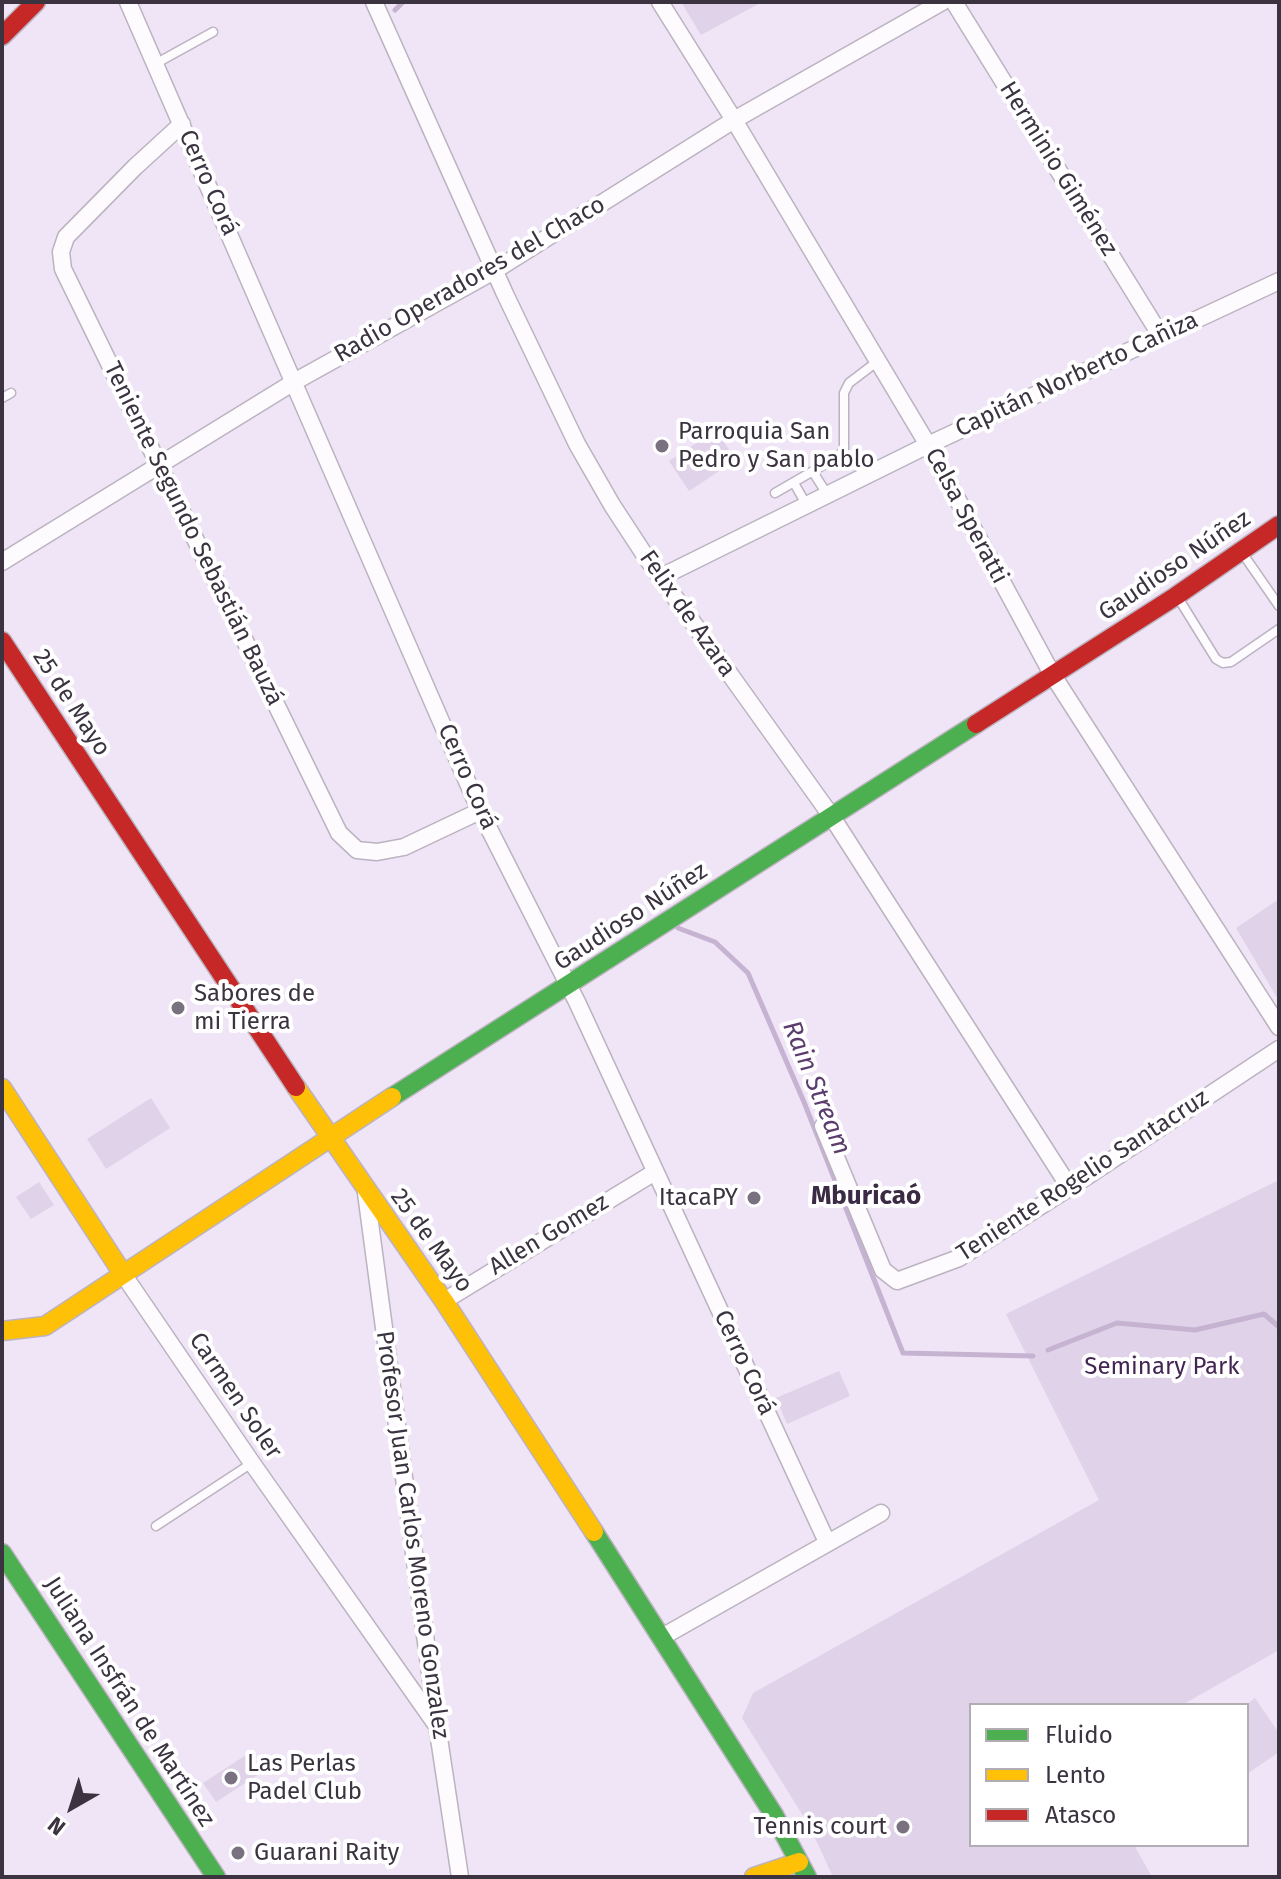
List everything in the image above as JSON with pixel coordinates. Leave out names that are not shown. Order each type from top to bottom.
[{"type":"street","points":[[3,32],[36,2]]},
{"type":"street","name":"Cerro Corá","points":[[128,2],[480,811],[568,986],[827,1542]]},
{"type":"street","name":"Felix de Azara","points":[[374,2],[494,271],[577,444],[612,505],[832,817],[1070,1188]]},
{"type":"street","name":"Celsa Speratti","points":[[660,2],[928,445],[1052,674],[1279,1027]]},
{"type":"street","name":"Radio Operadores del Chaco","points":[[2,562],[294,382],[494,271],[734,120],[942,2]]},
{"type":"street","name":"Herminio Giménez","points":[[954,2],[1161,336]]},
{"type":"street","name":"Teniente Segundo Sebastián Bauzá","points":[[182,124],[66,237],[61,252],[63,269],[339,833],[357,850],[377,852],[404,847],[480,811]]},
{"type":"street","name":"Capitán Norberto Cañiza","points":[[661,577],[928,445],[1279,281]]},
{"type":"street","name":"Gaudioso Núñez","points":[[2,1331],[45,1326],[330,1138],[1176,596],[1279,525]]},
{"type":"street","name":"25 de Mayo","points":[[2,641],[366,1192],[444,1301],[662,1637],[774,1815],[803,1869]]},
{"type":"street","name":"Teniente Rogelio Santacruz","points":[[823,1126],[883,1270],[897,1281],[959,1258],[1279,1049]]},
{"type":"street","name":"Carmen Soler","points":[[2,1088],[123,1274],[252,1463],[437,1725]]},
{"type":"street","name":"Allen Gomez","points":[[444,1301],[655,1172]]},
{"type":"street","name":"Profesor Juan Carlos Moreno Gonzalez","points":[[366,1192],[460,1877]]},
{"type":"street","points":[[662,1637],[881,1513]]},
{"type":"street","name":"Juliana Insfrán de Martínez","points":[[2,1553],[216,1877]]},
{"type":"street","points":[[757,1876],[803,1869]]},
{"type":"lane","points":[[155,64],[213,32]]},
{"type":"lane","points":[[775,493],[833,461],[844,449],[844,393],[849,383],[878,361]]},
{"type":"lane","points":[[813,472],[827,494]]},
{"type":"lane","points":[[794,483],[806,504]]},
{"type":"lane","points":[[1241,551],[1279,606]]},
{"type":"lane","points":[[1176,596],[1216,659],[1223,663],[1231,662],[1279,629]]},
{"type":"lane","points":[[156,1526],[252,1463]]},
{"type":"green space","points":[[681,2],[762,2],[701,35]]},
{"type":"green space","points":[[716,430],[736,460],[689,491],[669,461]]},
{"type":"green space","points":[[1279,899],[1279,1001],[1236,928]]},
{"type":"green space","points":[[151,1098],[170,1128],[106,1169],[87,1139]]},
{"type":"green space","name":"Seminary Park","points":[[1279,1180],[1279,1650],[1186,1703],[969,1703],[969,1847],[1135,1847],[1152,1877],[833,1877],[810,1827],[742,1718],[753,1693],[1099,1500],[1006,1314]]},
{"type":"green space","points":[[39,1182],[54,1205],[31,1219],[16,1197]]},
{"type":"green space","points":[[839,1371],[850,1396],[787,1424],[776,1398]]},
{"type":"green space","points":[[1255,1698],[1279,1733],[1279,1752],[1249,1773],[1249,1703]]},
{"type":"green space","name":"Las Perlas Padel Club","points":[[246,1755],[259,1774],[216,1802],[203,1783]]},
{"type":"waterway","points":[[395,10],[403,2]]},
{"type":"waterway","name":"Rain Stream","points":[[678,928],[715,942],[748,973],[804,1102],[903,1353],[1033,1356]]},
{"type":"waterway","name":"Rain Stream","points":[[1048,1350],[1117,1323],[1195,1330],[1264,1314],[1279,1327]]},
{"type":"traffic: fast","points":[[392,1097],[976,724]]},
{"type":"traffic: fast","points":[[594,1532],[774,1815],[807,1877]]},
{"type":"traffic: fast","points":[[2,1553],[216,1877]]},
{"type":"traffic: slow","points":[[296,1087],[444,1301],[594,1532]]},
{"type":"traffic: slow","points":[[2,1088],[123,1274]]},
{"type":"traffic: slow","points":[[2,1331],[45,1326],[392,1097]]},
{"type":"traffic: slow","points":[[754,1877],[799,1862]]},
{"type":"traffic: jam","points":[[2,36],[36,2]]},
{"type":"traffic: jam","points":[[976,724],[1176,596],[1279,525]]},
{"type":"traffic: jam","points":[[2,641],[296,1087]]},
{"type":"place","name":"Parroquia San Pedro y San pablo","points":[[662,446]]},
{"type":"place","name":"Sabores de mi Tierra","points":[[178,1008]]},
{"type":"place","name":"ItacaPY","points":[[754,1198]]},
{"type":"place","name":"Las Perlas Padel Club","points":[[231,1778]]},
{"type":"place","name":"Tennis court","points":[[903,1827]]},
{"type":"place","name":"Guarani Raity","points":[[238,1853]]},
{"type":"district","name":"Mburicaó","points":[[866,1197]]}]
